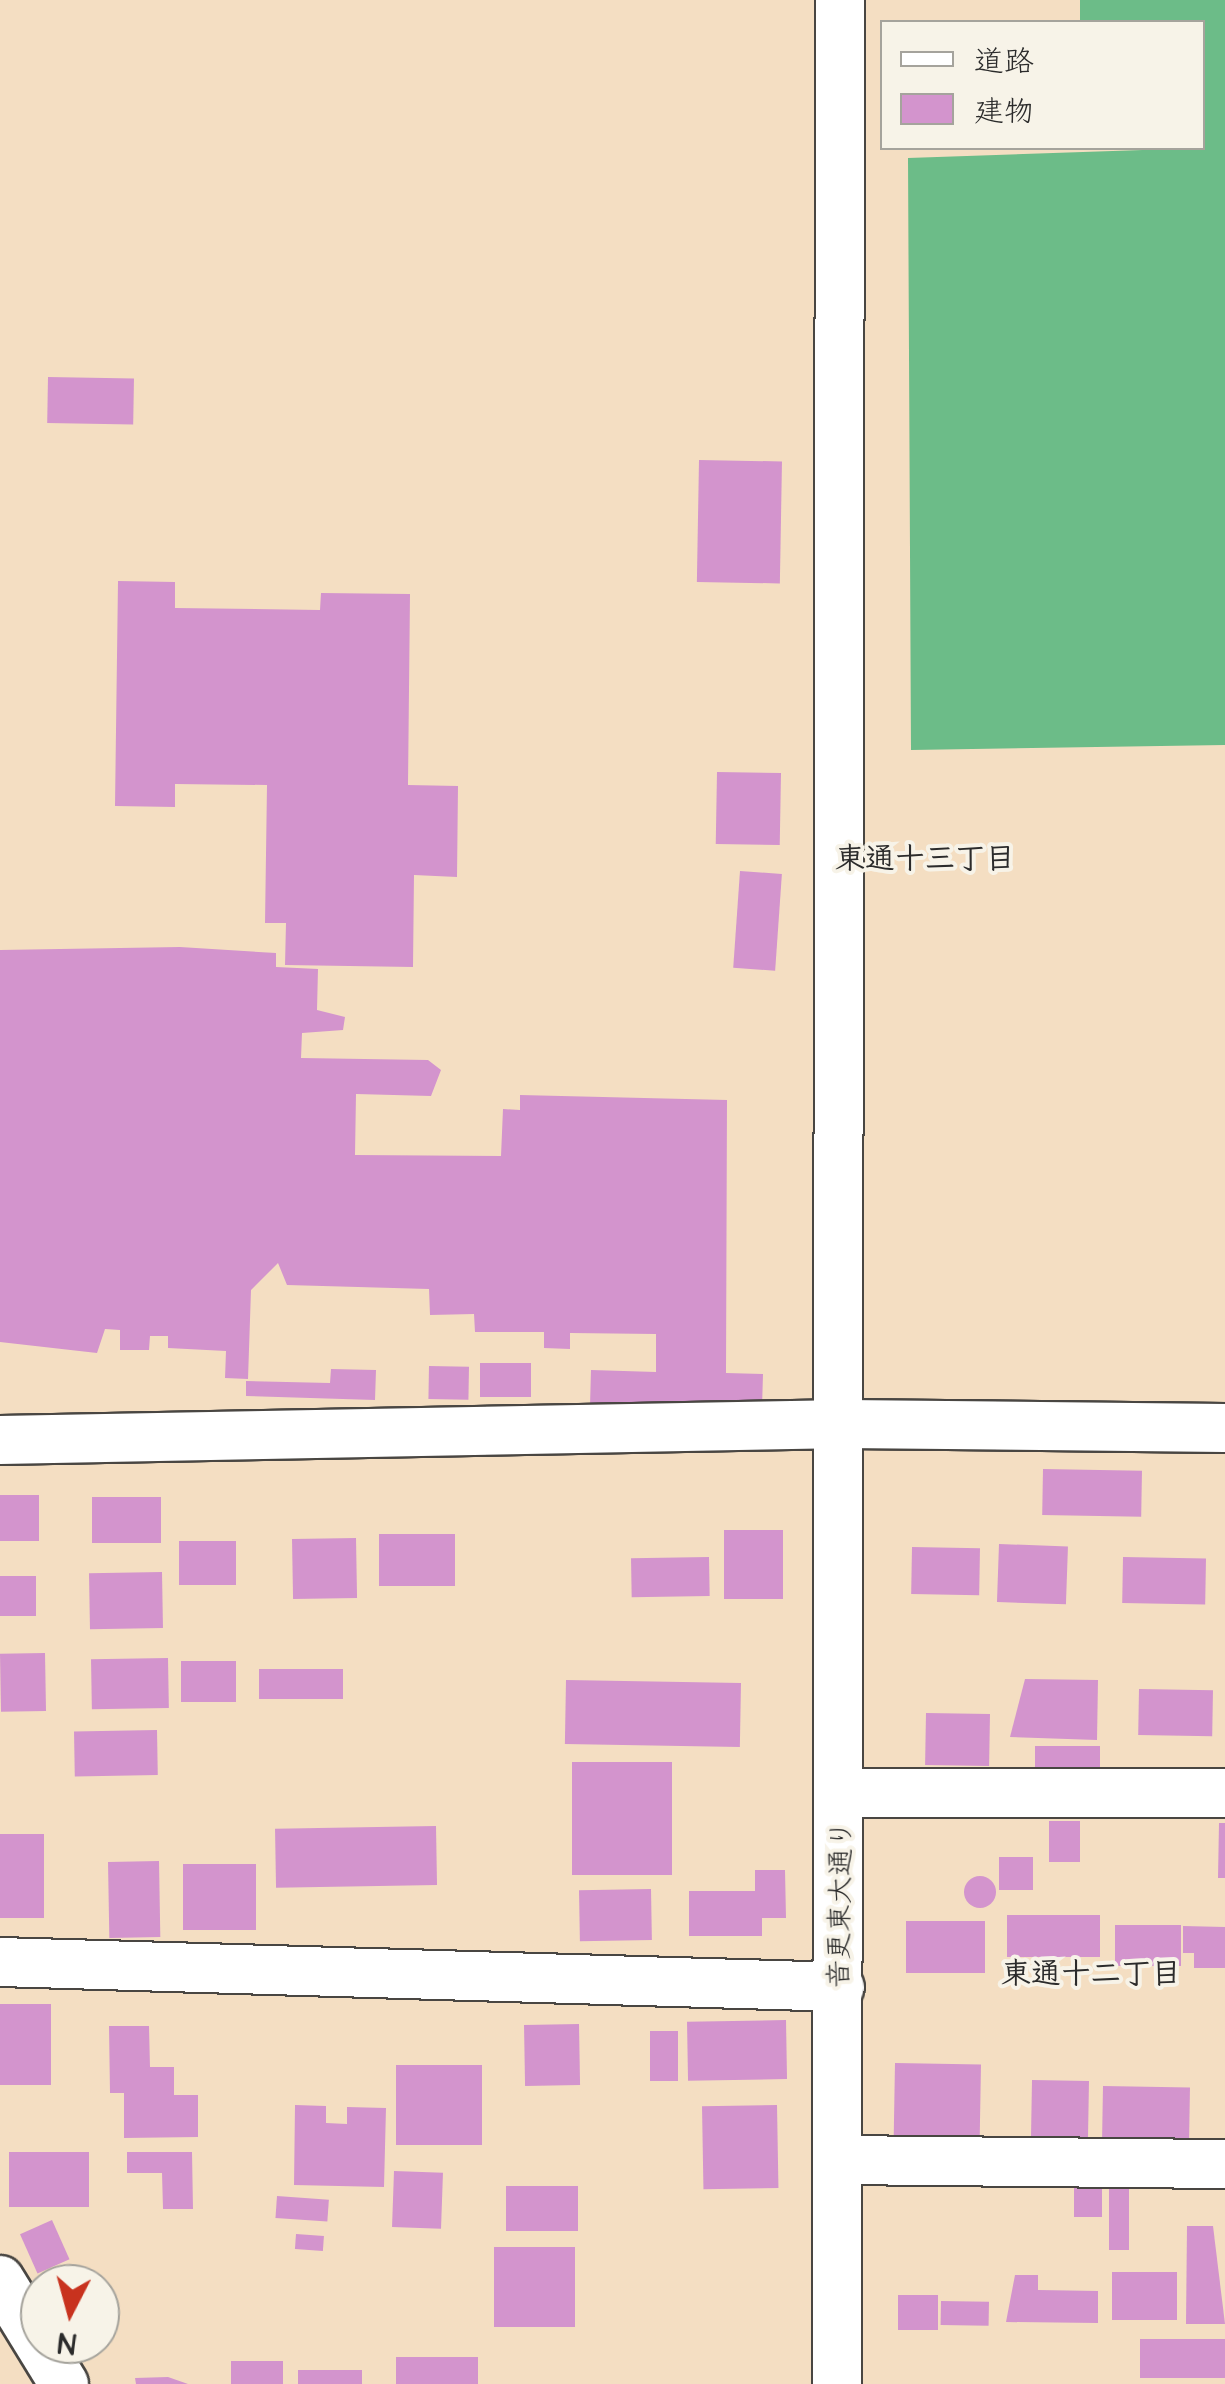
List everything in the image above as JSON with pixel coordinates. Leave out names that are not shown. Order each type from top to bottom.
[{"type":"street","name":"音更東大通り","points":[[837,2384],[845,1424],[840,0]]},
{"type":"street","points":[[0,1440],[845,1424],[1225,1428]]},
{"type":"street","points":[[842,1793],[1225,1793]]},
{"type":"street","points":[[0,1962],[840,1987]]},
{"type":"street","points":[[839,2160],[1225,2164]]},
{"type":"street","points":[[0,2280],[64,2384]]},
{"type":"green space","points":[[1080,0],[1225,0],[1225,745],[911,750],[908,158],[1205,150],[1205,20],[1080,20]]},
{"type":"building","points":[[48,377],[134,379],[133,424],[47,423]]},
{"type":"building","points":[[699,460],[782,461],[780,583],[697,582]]},
{"type":"building","points":[[118,581],[175,582],[175,608],[320,610],[321,593],[410,594],[408,785],[458,786],[457,877],[414,875],[413,967],[285,965],[286,923],[265,923],[267,785],[175,784],[175,807],[115,806]]},
{"type":"building","points":[[717,772],[781,773],[780,845],[716,844]]},
{"type":"building","points":[[740,871],[782,874],[775,971],[733,968]]},
{"type":"building","points":[[180,947],[276,953],[276,967],[318,969],[317,1010],[345,1017],[343,1030],[302,1033],[301,1058],[428,1060],[441,1070],[431,1096],[356,1094],[355,1155],[501,1156],[503,1109],[520,1110],[520,1095],[727,1100],[726,1373],[763,1374],[762,1408],[590,1406],[591,1370],[656,1372],[656,1334],[570,1333],[570,1349],[544,1348],[544,1332],[475,1332],[474,1314],[430,1315],[429,1289],[287,1285],[278,1263],[251,1290],[248,1379],[225,1378],[226,1351],[168,1348],[168,1336],[150,1336],[149,1350],[120,1350],[120,1330],[105,1329],[97,1353],[0,1342],[0,950]]},
{"type":"building","points":[[480,1363],[531,1363],[531,1397],[480,1397]]},
{"type":"building","points":[[429,1366],[469,1367],[468,1400],[428,1399]]},
{"type":"building","points":[[331,1369],[376,1370],[375,1400],[246,1396],[246,1381],[330,1383]]},
{"type":"building","points":[[1043,1469],[1142,1471],[1141,1517],[1042,1515]]},
{"type":"building","points":[[0,1495],[39,1495],[39,1541],[0,1541]]},
{"type":"building","points":[[92,1497],[161,1497],[161,1543],[92,1543]]},
{"type":"building","points":[[724,1530],[783,1530],[783,1599],[724,1599]]},
{"type":"building","points":[[379,1534],[455,1534],[455,1586],[379,1586]]},
{"type":"building","points":[[356,1538],[357,1598],[293,1599],[292,1539]]},
{"type":"building","points":[[179,1541],[236,1541],[236,1585],[179,1585]]},
{"type":"building","points":[[999,1544],[1068,1546],[1066,1604],[997,1602]]},
{"type":"building","points":[[912,1547],[980,1548],[979,1595],[911,1594]]},
{"type":"building","points":[[709,1557],[710,1596],[632,1597],[631,1558]]},
{"type":"building","points":[[1123,1557],[1206,1558],[1205,1604],[1122,1603]]},
{"type":"building","points":[[162,1572],[163,1628],[90,1629],[89,1573]]},
{"type":"building","points":[[0,1576],[36,1576],[36,1616],[0,1616]]},
{"type":"building","points":[[45,1653],[46,1711],[1,1712],[0,1654]]},
{"type":"building","points":[[168,1658],[169,1708],[92,1709],[91,1659]]},
{"type":"building","points":[[181,1661],[236,1661],[236,1702],[181,1702]]},
{"type":"building","points":[[259,1669],[343,1669],[343,1699],[259,1699]]},
{"type":"building","points":[[1025,1679],[1098,1680],[1097,1740],[1010,1737]]},
{"type":"building","points":[[566,1680],[741,1683],[740,1747],[565,1744]]},
{"type":"building","points":[[1139,1689],[1213,1690],[1212,1736],[1138,1735]]},
{"type":"building","points":[[926,1713],[990,1714],[989,1766],[925,1765]]},
{"type":"building","points":[[157,1730],[158,1775],[75,1776],[74,1731]]},
{"type":"building","points":[[1035,1746],[1100,1746],[1100,1769],[1035,1769]]},
{"type":"building","points":[[572,1762],[672,1762],[672,1875],[572,1875]]},
{"type":"building","points":[[1049,1821],[1080,1821],[1080,1862],[1049,1862]]},
{"type":"building","points":[[1219,1823],[1225,1823],[1225,1878],[1218,1878]]},
{"type":"building","points":[[436,1826],[437,1885],[276,1888],[275,1829]]},
{"type":"building","points":[[0,1834],[44,1834],[44,1918],[0,1918]]},
{"type":"building","points":[[999,1857],[1033,1857],[1033,1890],[999,1890]]},
{"type":"building","points":[[159,1861],[160,1937],[109,1938],[108,1862]]},
{"type":"building","points":[[183,1864],[256,1864],[256,1930],[183,1930]]},
{"type":"building","points":[[755,1870],[785,1870],[786,1918],[762,1918],[762,1936],[689,1936],[689,1891],[755,1891]]},
{"type":"building","points":[[980,1876],[991,1881],[996,1892],[991,1903],[980,1908],[969,1903],[964,1892],[969,1881]]},
{"type":"building","points":[[651,1889],[652,1940],[580,1941],[579,1890]]},
{"type":"building","points":[[1007,1915],[1100,1915],[1100,1957],[1007,1957]]},
{"type":"building","points":[[906,1921],[985,1921],[985,1973],[906,1973]]},
{"type":"building","points":[[1115,1925],[1181,1925],[1181,1966],[1115,1966]]},
{"type":"building","points":[[1183,1926],[1225,1927],[1225,1968],[1194,1968],[1194,1953],[1183,1953]]},
{"type":"building","points":[[0,2004],[51,2004],[51,2085],[0,2085]]},
{"type":"building","points":[[786,2020],[787,2079],[688,2081],[687,2022]]},
{"type":"building","points":[[579,2024],[580,2085],[525,2086],[524,2025]]},
{"type":"building","points":[[109,2026],[149,2026],[150,2067],[174,2067],[174,2095],[198,2095],[198,2137],[124,2138],[124,2093],[110,2093]]},
{"type":"building","points":[[650,2031],[678,2031],[678,2081],[650,2081]]},
{"type":"building","points":[[895,2063],[981,2065],[980,2138],[894,2137]]},
{"type":"building","points":[[396,2065],[482,2065],[482,2145],[396,2145]]},
{"type":"building","points":[[1032,2080],[1089,2081],[1088,2145],[1031,2144]]},
{"type":"building","points":[[1103,2086],[1190,2088],[1189,2146],[1102,2144]]},
{"type":"building","points":[[295,2105],[326,2106],[326,2123],[347,2124],[347,2107],[386,2108],[384,2187],[294,2185]]},
{"type":"building","points":[[777,2105],[778,2188],[703,2189],[702,2106]]},
{"type":"building","points":[[9,2152],[89,2152],[89,2207],[9,2207]]},
{"type":"building","points":[[127,2152],[192,2152],[193,2209],[163,2209],[162,2173],[127,2173]]},
{"type":"building","points":[[394,2171],[443,2173],[441,2229],[392,2227]]},
{"type":"building","points":[[1074,2183],[1102,2183],[1102,2217],[1074,2217]]},
{"type":"building","points":[[1109,2185],[1129,2185],[1129,2250],[1109,2250]]},
{"type":"building","points":[[506,2186],[578,2186],[578,2231],[506,2231]]},
{"type":"building","points":[[277,2196],[329,2200],[327,2222],[275,2218]]},
{"type":"building","points":[[52,2220],[69,2259],[59,2264],[33,2264],[20,2234]]},
{"type":"building","points":[[1187,2226],[1213,2226],[1225,2324],[1186,2324]]},
{"type":"building","points":[[296,2234],[324,2236],[323,2251],[295,2249]]},
{"type":"building","points":[[494,2247],[575,2247],[575,2327],[494,2327]]},
{"type":"building","points":[[1112,2272],[1177,2272],[1177,2320],[1112,2320]]},
{"type":"building","points":[[1015,2275],[1038,2275],[1038,2290],[1098,2291],[1098,2323],[1006,2322]]},
{"type":"building","points":[[898,2295],[938,2295],[938,2330],[898,2330]]},
{"type":"building","points":[[941,2301],[989,2302],[989,2326],[941,2325]]},
{"type":"building","points":[[1140,2339],[1225,2339],[1225,2378],[1140,2378]]},
{"type":"building","points":[[396,2357],[478,2357],[478,2384],[396,2384]]},
{"type":"building","points":[[231,2361],[283,2361],[283,2384],[231,2384]]},
{"type":"building","points":[[298,2370],[362,2370],[362,2384],[298,2384]]},
{"type":"building","points":[[168,2377],[188,2384],[136,2384],[135,2378]]},
{"type":"district","name":"東通十三丁目","points":[[925,859]]},
{"type":"district","name":"東通十二丁目","points":[[1091,1974]]}]
